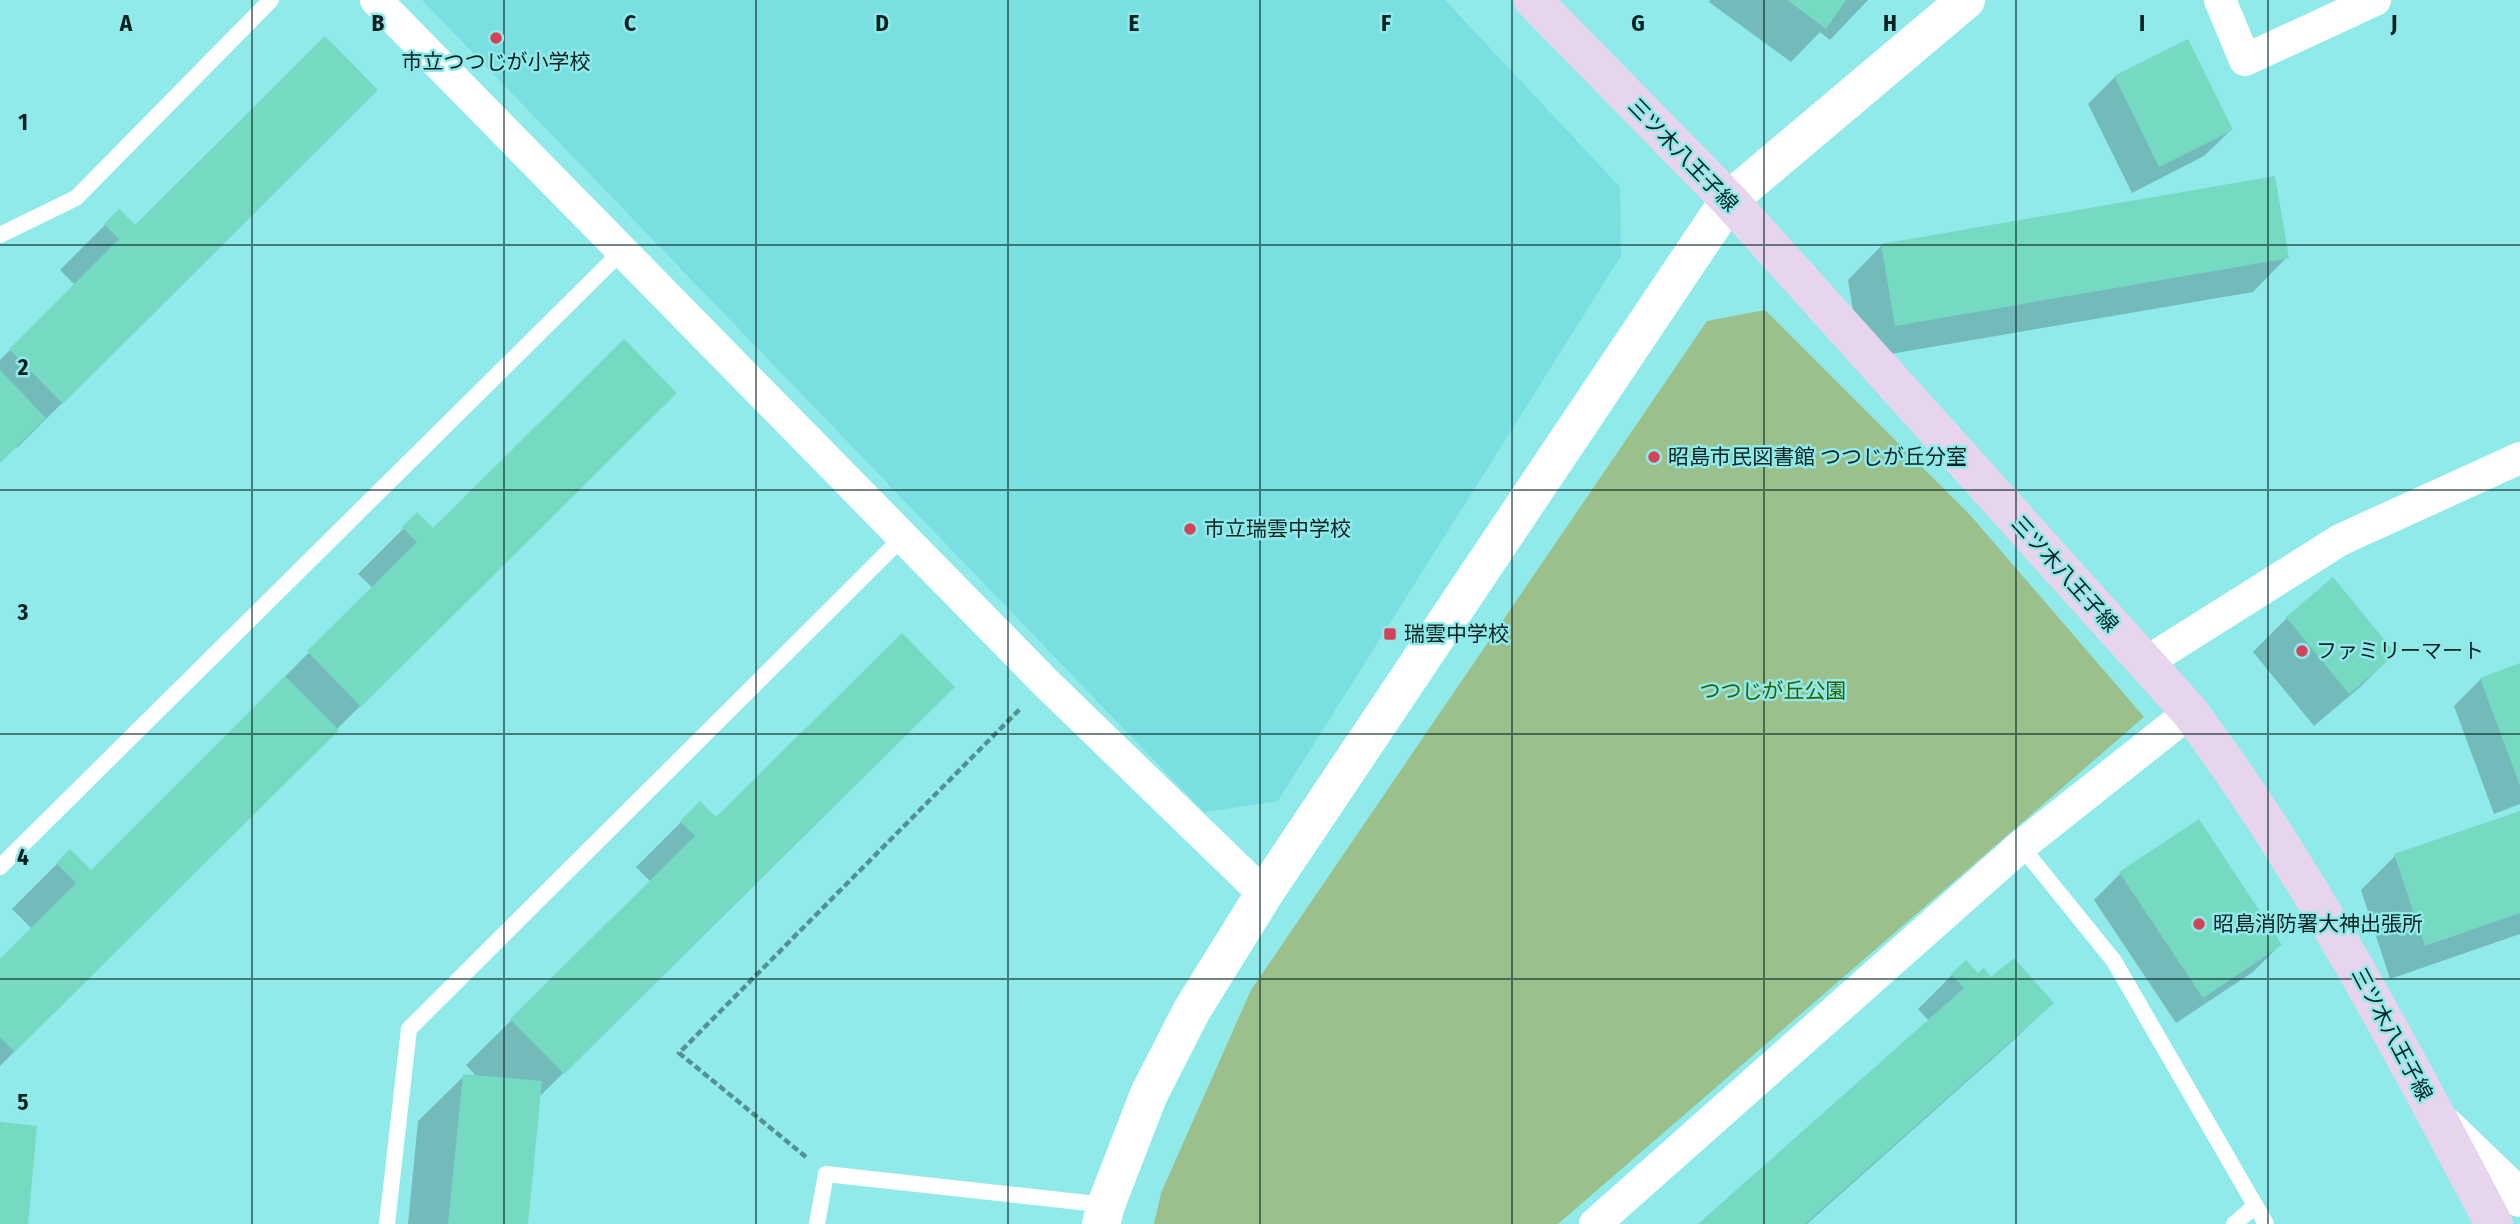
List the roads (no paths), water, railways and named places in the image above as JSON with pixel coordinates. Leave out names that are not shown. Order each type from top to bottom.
[{"type":"main road","name":"三ツ木八王子線","points":[[1533,0],[1729,200],[2190,712],[2236,773],[2349,954],[2494,1224]]},
{"type":"street","points":[[376,0],[1046,683],[1265,894]]},
{"type":"street","points":[[1103,1215],[1155,1082],[1192,1010],[1265,894],[1729,200],[1966,0]]},
{"type":"street","points":[[2220,0],[2245,60],[2375,0]]},
{"type":"street","points":[[2145,663],[2340,540],[2520,458]]},
{"type":"street","points":[[1594,1224],[2021,846],[2190,712]]},
{"type":"street","points":[[2439,1121],[2520,1198]]},
{"type":"street","points":[[2439,1121],[2477,1224]]},
{"type":"lane","points":[[0,235],[76,198],[271,0]]},
{"type":"lane","points":[[0,867],[622,251]]},
{"type":"lane","points":[[387,1224],[409,1029],[903,537]]},
{"type":"lane","points":[[2021,846],[2114,961],[2266,1224]]},
{"type":"lane","points":[[817,1224],[826,1174],[1103,1215]]},
{"type":"lane","points":[[2234,1224],[2255,1206]]},
{"type":"place","name":"市立つつじが小学校","points":[[496,38]]},
{"type":"place","name":"昭島市民図書館 つつじが丘分室","points":[[1654,457]]},
{"type":"place","name":"市立瑞雲中学校","points":[[1190,529]]},
{"type":"place","name":"瑞雲中学校","points":[[1390,634]]},
{"type":"place","name":"ファミリーマート","points":[[2302,651]]},
{"type":"place","name":"昭島消防署大神出張所","points":[[2199,924]]},
{"type":"park label","name":"つつじが丘公園","points":[[1773,691]]}]
